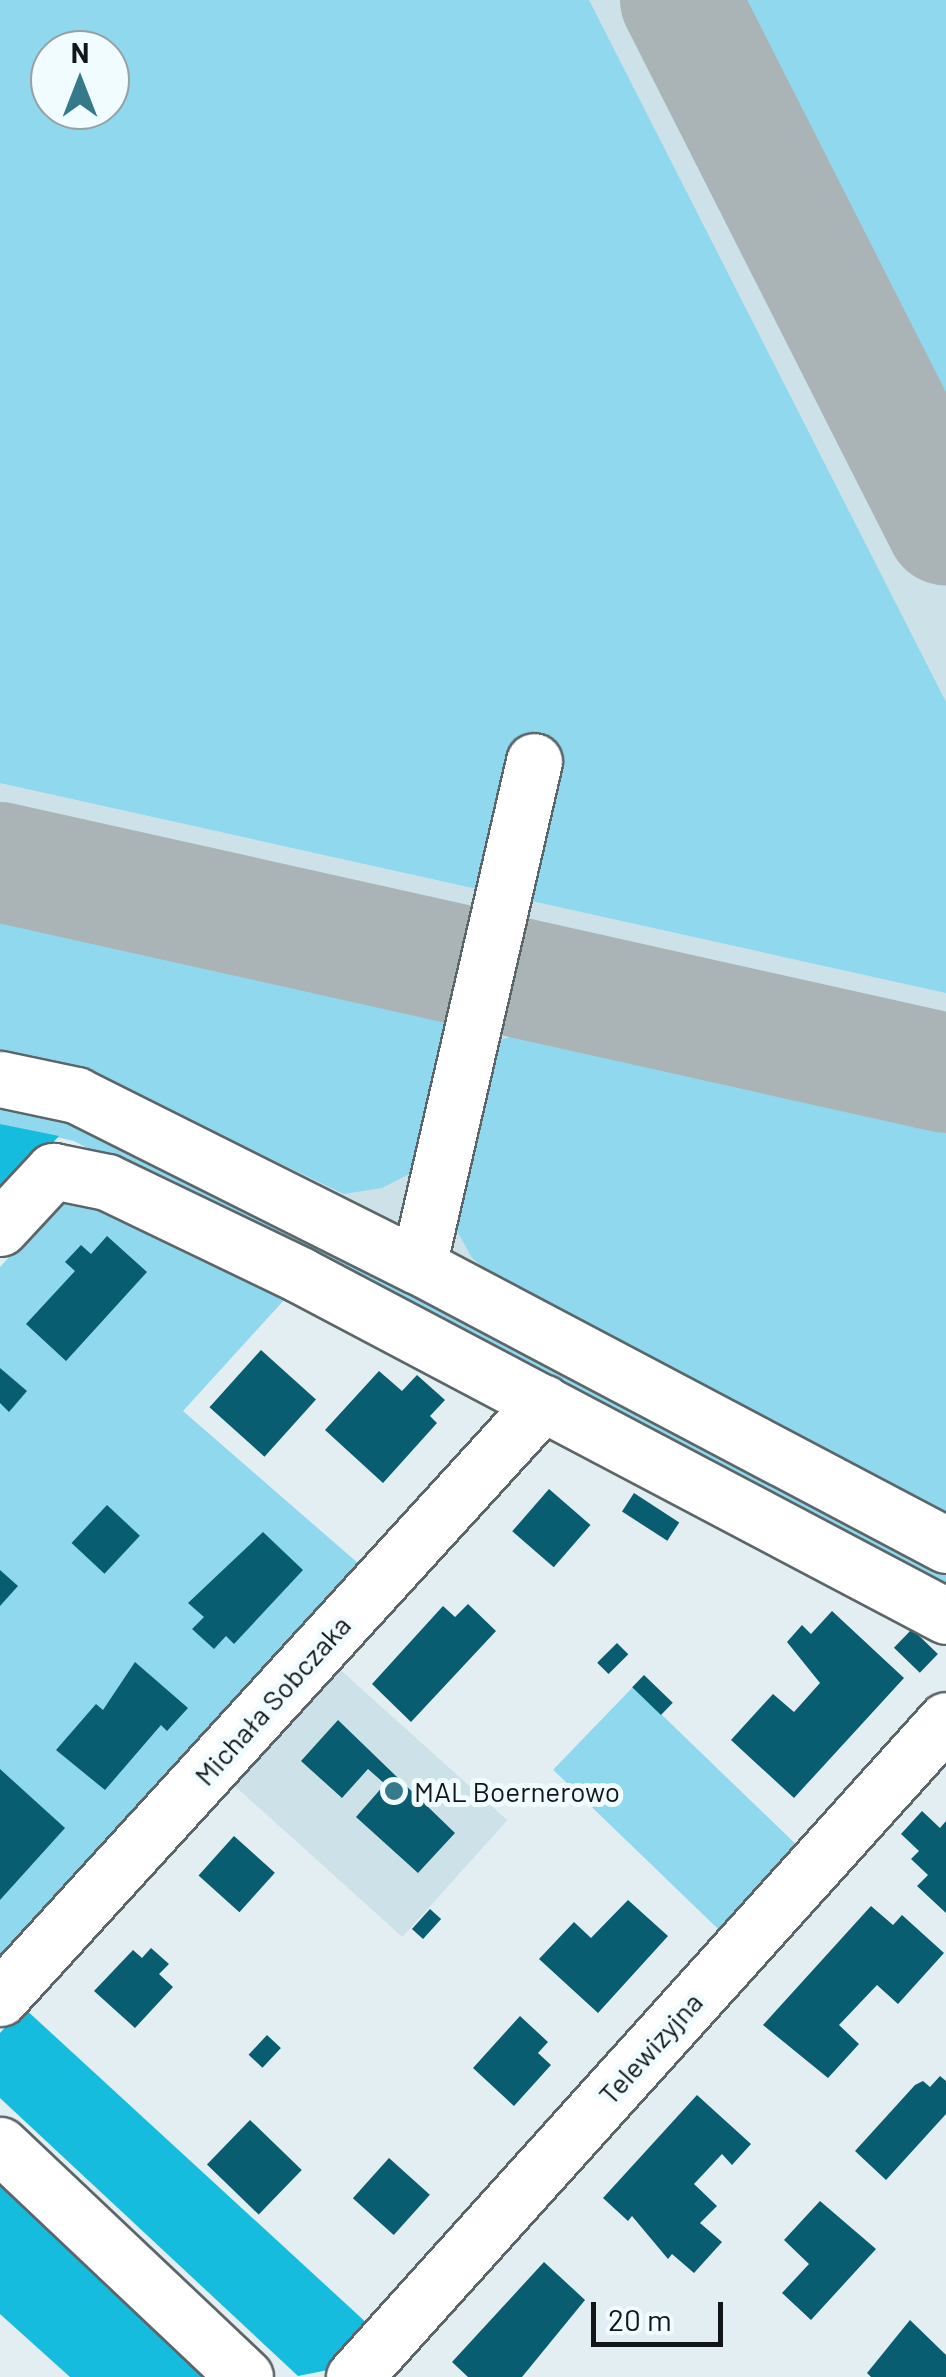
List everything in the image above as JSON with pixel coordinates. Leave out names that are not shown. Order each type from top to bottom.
[{"type":"street","points":[[418,1266],[534,761]]},
{"type":"street","points":[[0,1079],[76,1095],[418,1266],[946,1545]]},
{"type":"street","points":[[0,1228],[53,1171],[106,1182],[544,1402],[946,1616]]},
{"type":"street","name":"Michała Sobczaka","points":[[0,1998],[544,1402]]},
{"type":"street","name":"Telewizyjna","points":[[354,2377],[946,1720]]},
{"type":"street","points":[[0,2145],[245,2377]]},
{"type":"shaded area","points":[[0,0],[946,0],[946,1594],[74,1141],[0,1124]]},
{"type":"shaded area","points":[[0,0],[589,0],[946,702],[946,993],[0,783]]},
{"type":"shaded area","points":[[741,0],[946,0],[946,408]]},
{"type":"shaded area","points":[[0,921],[443,1019],[456,1041],[419,1169],[382,1188],[344,1194],[105,1080],[0,1053]]},
{"type":"shaded area","points":[[525,1033],[946,1129],[946,1512],[507,1286],[472,1258],[457,1231],[456,1198],[486,1063],[502,1039]]},
{"type":"shaded area","points":[[0,1087],[946,1552],[946,1594],[74,1141],[0,1124]]},
{"type":"shaded area","points":[[0,1124],[59,1136],[0,1200]]},
{"type":"shaded area","points":[[65,1196],[97,1200],[285,1299],[183,1411],[359,1564],[0,1959],[0,1267]]},
{"type":"shaded area","points":[[335,1665],[507,1820],[402,1937],[230,1782]]},
{"type":"shaded area","points":[[633,1687],[801,1849],[721,1932],[553,1770]]},
{"type":"shaded area","points":[[23,2007],[370,2326],[328,2370],[298,2376],[0,2098],[0,2033]]},
{"type":"shaded area","points":[[0,2176],[218,2377],[70,2377],[0,2314]]},
{"type":"building","points":[[107,1236],[147,1272],[66,1361],[26,1324],[75,1271],[65,1262],[81,1245],[91,1254]]},
{"type":"building","points":[[261,1350],[316,1400],[264,1457],[209,1407]]},
{"type":"building","points":[[0,1368],[27,1391],[9,1412],[0,1403]]},
{"type":"building","points":[[379,1371],[402,1391],[417,1375],[445,1400],[430,1416],[437,1423],[383,1483],[325,1430]]},
{"type":"building","points":[[549,1489],[591,1525],[554,1567],[512,1531]]},
{"type":"building","points":[[634,1493],[679,1522],[667,1541],[622,1511]]},
{"type":"building","points":[[107,1505],[140,1536],[104,1574],[72,1543]]},
{"type":"building","points":[[263,1532],[303,1570],[234,1644],[226,1636],[214,1649],[192,1629],[204,1617],[188,1603]]},
{"type":"building","points":[[0,1570],[18,1586],[0,1606]]},
{"type":"building","points":[[468,1604],[496,1631],[411,1722],[372,1684],[443,1606],[455,1617]]},
{"type":"building","points":[[832,1611],[904,1678],[794,1798],[731,1740],[773,1694],[794,1712],[820,1683],[787,1642],[802,1625],[811,1634]]},
{"type":"building","points":[[912,1629],[938,1654],[920,1673],[894,1648]]},
{"type":"building","points":[[617,1643],[628,1654],[609,1674],[597,1663]]},
{"type":"building","points":[[135,1662],[188,1708],[167,1731],[161,1725],[105,1790],[56,1750],[96,1704],[103,1710]]},
{"type":"building","points":[[644,1675],[673,1703],[661,1715],[632,1687]]},
{"type":"building","name":"MAL Boernerowo","points":[[338,1720],[455,1833],[418,1873],[356,1817],[385,1784],[368,1769],[342,1798],[301,1761]]},
{"type":"building","points":[[0,1769],[65,1828],[0,1900]]},
{"type":"building","points":[[922,1811],[940,1828],[946,1821],[946,1913],[917,1886],[928,1875],[911,1859],[919,1851],[901,1834]]},
{"type":"building","points":[[234,1836],[275,1873],[239,1912],[199,1875]]},
{"type":"building","points":[[628,1900],[668,1936],[598,2013],[539,1959],[574,1922],[591,1938]]},
{"type":"building","points":[[871,1906],[893,1925],[902,1915],[944,1953],[898,2004],[877,1985],[839,2025],[859,2044],[828,2078],[763,2025]]},
{"type":"building","points":[[430,1909],[441,1919],[423,1939],[412,1929]]},
{"type":"building","points":[[151,1948],[169,1964],[159,1974],[173,1987],[135,2028],[94,1991],[133,1950],[142,1958]]},
{"type":"building","points":[[520,2016],[548,2042],[538,2053],[551,2065],[514,2106],[473,2068]]},
{"type":"building","points":[[267,2035],[281,2048],[262,2068],[249,2055]]},
{"type":"building","points":[[940,2076],[946,2081],[946,2114],[886,2180],[855,2151],[915,2085],[923,2081],[930,2087]]},
{"type":"building","points":[[697,2095],[751,2144],[732,2165],[722,2154],[694,2184],[717,2206],[700,2223],[722,2242],[694,2273],[672,2254],[668,2259],[632,2216],[628,2221],[603,2198]]},
{"type":"building","points":[[250,2120],[302,2170],[259,2215],[207,2165]]},
{"type":"building","points":[[389,2158],[430,2195],[394,2235],[353,2198]]},
{"type":"building","points":[[820,2201],[876,2249],[811,2320],[782,2293],[809,2264],[784,2240]]},
{"type":"building","points":[[544,2262],[585,2300],[522,2377],[468,2377],[452,2362]]},
{"type":"building","points":[[910,2320],[946,2355],[946,2377],[871,2377],[867,2373]]},
{"type":"taxiway","points":[[680,0],[946,525]]},
{"type":"taxiway","points":[[0,862],[946,1073]]},
{"type":"place","name":"MAL Boernerowo","points":[[394,1791]]}]
